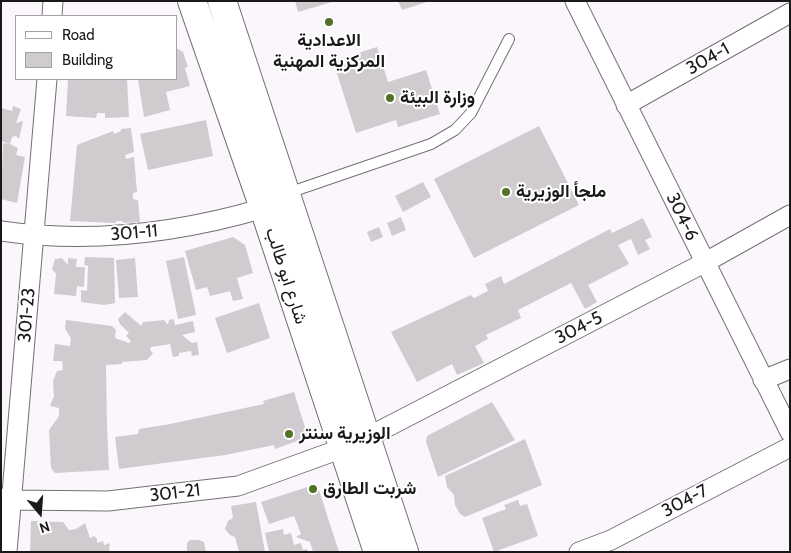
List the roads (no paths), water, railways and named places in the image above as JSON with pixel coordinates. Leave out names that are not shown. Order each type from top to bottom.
[{"type":"main road","name":"شارع ابو طالب","points":[[192,1],[275,201]]},
{"type":"main road","name":"شارع ابو طالب","points":[[222,1],[275,201],[355,443],[404,552]]},
{"type":"main road","name":"شارع ابو طالب","points":[[355,443],[378,552]]},
{"type":"street","points":[[52,15],[53,1]]},
{"type":"street","name":"304-6","points":[[575,1],[704,263],[790,432]]},
{"type":"street","name":"304-1","points":[[626,105],[790,13]]},
{"type":"street","name":"301-23","points":[[7,552],[6,499],[35,235],[47,80]]},
{"type":"street","name":"301-11","points":[[1,231],[35,235],[141,234],[211,222],[275,201]]},
{"type":"street","name":"304-5","points":[[355,443],[704,263],[790,215]]},
{"type":"street","points":[[763,380],[790,368]]},
{"type":"street","name":"301-21","points":[[6,499],[108,501],[238,486],[355,443]]},
{"type":"street","name":"304-7","points":[[579,552],[611,540],[790,447]]},
{"type":"lane","points":[[275,201],[431,144],[455,130],[471,112],[510,39]]},
{"type":"place","name":"الاعدادية المركزية المهنية","points":[[329,22]]},
{"type":"place","name":"وزارة البيئة","points":[[390,98]]},
{"type":"place","name":"ملجأ الوزيرية","points":[[506,192]]},
{"type":"place","name":"الوزيرية سنتر","points":[[289,434]]},
{"type":"place","name":"شربت الطارق","points":[[313,489]]}]
